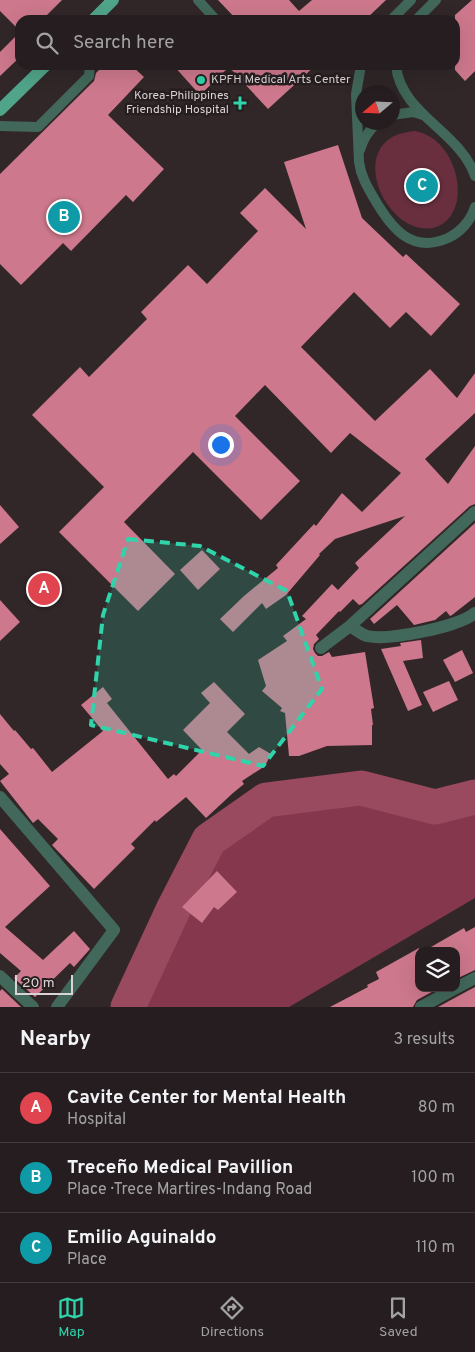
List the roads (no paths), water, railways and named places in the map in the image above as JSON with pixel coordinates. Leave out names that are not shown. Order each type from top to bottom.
[{"type":"main road","points":[[98,15],[113,0]]},
{"type":"main road","points":[[0,110],[41,70]]},
{"type":"street","points":[[321,648],[350,626],[475,512]]},
{"type":"street","points":[[350,626],[366,636],[423,632],[456,624],[475,613]]},
{"type":"street","points":[[0,796],[114,930],[57,1007]]},
{"type":"street","points":[[0,976],[33,1007]]},
{"type":"street","points":[[460,986],[475,978]]},
{"type":"street","points":[[422,1007],[449,992]]},
{"type":"lane","points":[[198,0],[212,15]]},
{"type":"lane","points":[[396,15],[411,0]]},
{"type":"lane","points":[[420,15],[436,0]]},
{"type":"lane","points":[[402,8],[410,15]]},
{"type":"lane","points":[[0,126],[38,127],[89,76],[90,70]]},
{"type":"lane","points":[[360,70],[356,94],[361,173],[386,219],[395,230],[407,238],[418,242],[437,241],[452,236],[468,222],[475,207]]},
{"type":"lane","points":[[397,70],[400,84],[406,94],[423,114],[450,139],[467,160],[475,176]]},
{"type":"lane","points":[[400,114],[413,112],[423,114]]},
{"type":"lane","points":[[359,162],[360,148],[370,130]]},
{"type":"waterway","points":[[128,1007],[173,910],[209,840],[266,800],[361,788],[435,807],[475,797]]},
{"type":"place","name":"KPFH Medical Arts Center","points":[[201,80]]},
{"type":"place","name":"Korea-Philippines Friendship Hospital","points":[[240,103]]},
{"type":"place","name":"Emilio Aguinaldo","points":[[422,186]]},
{"type":"place","name":"Treceño Medical Pavillion","points":[[64,217]]},
{"type":"place","name":"Cavite Center for Mental Health","points":[[44,589]]}]
